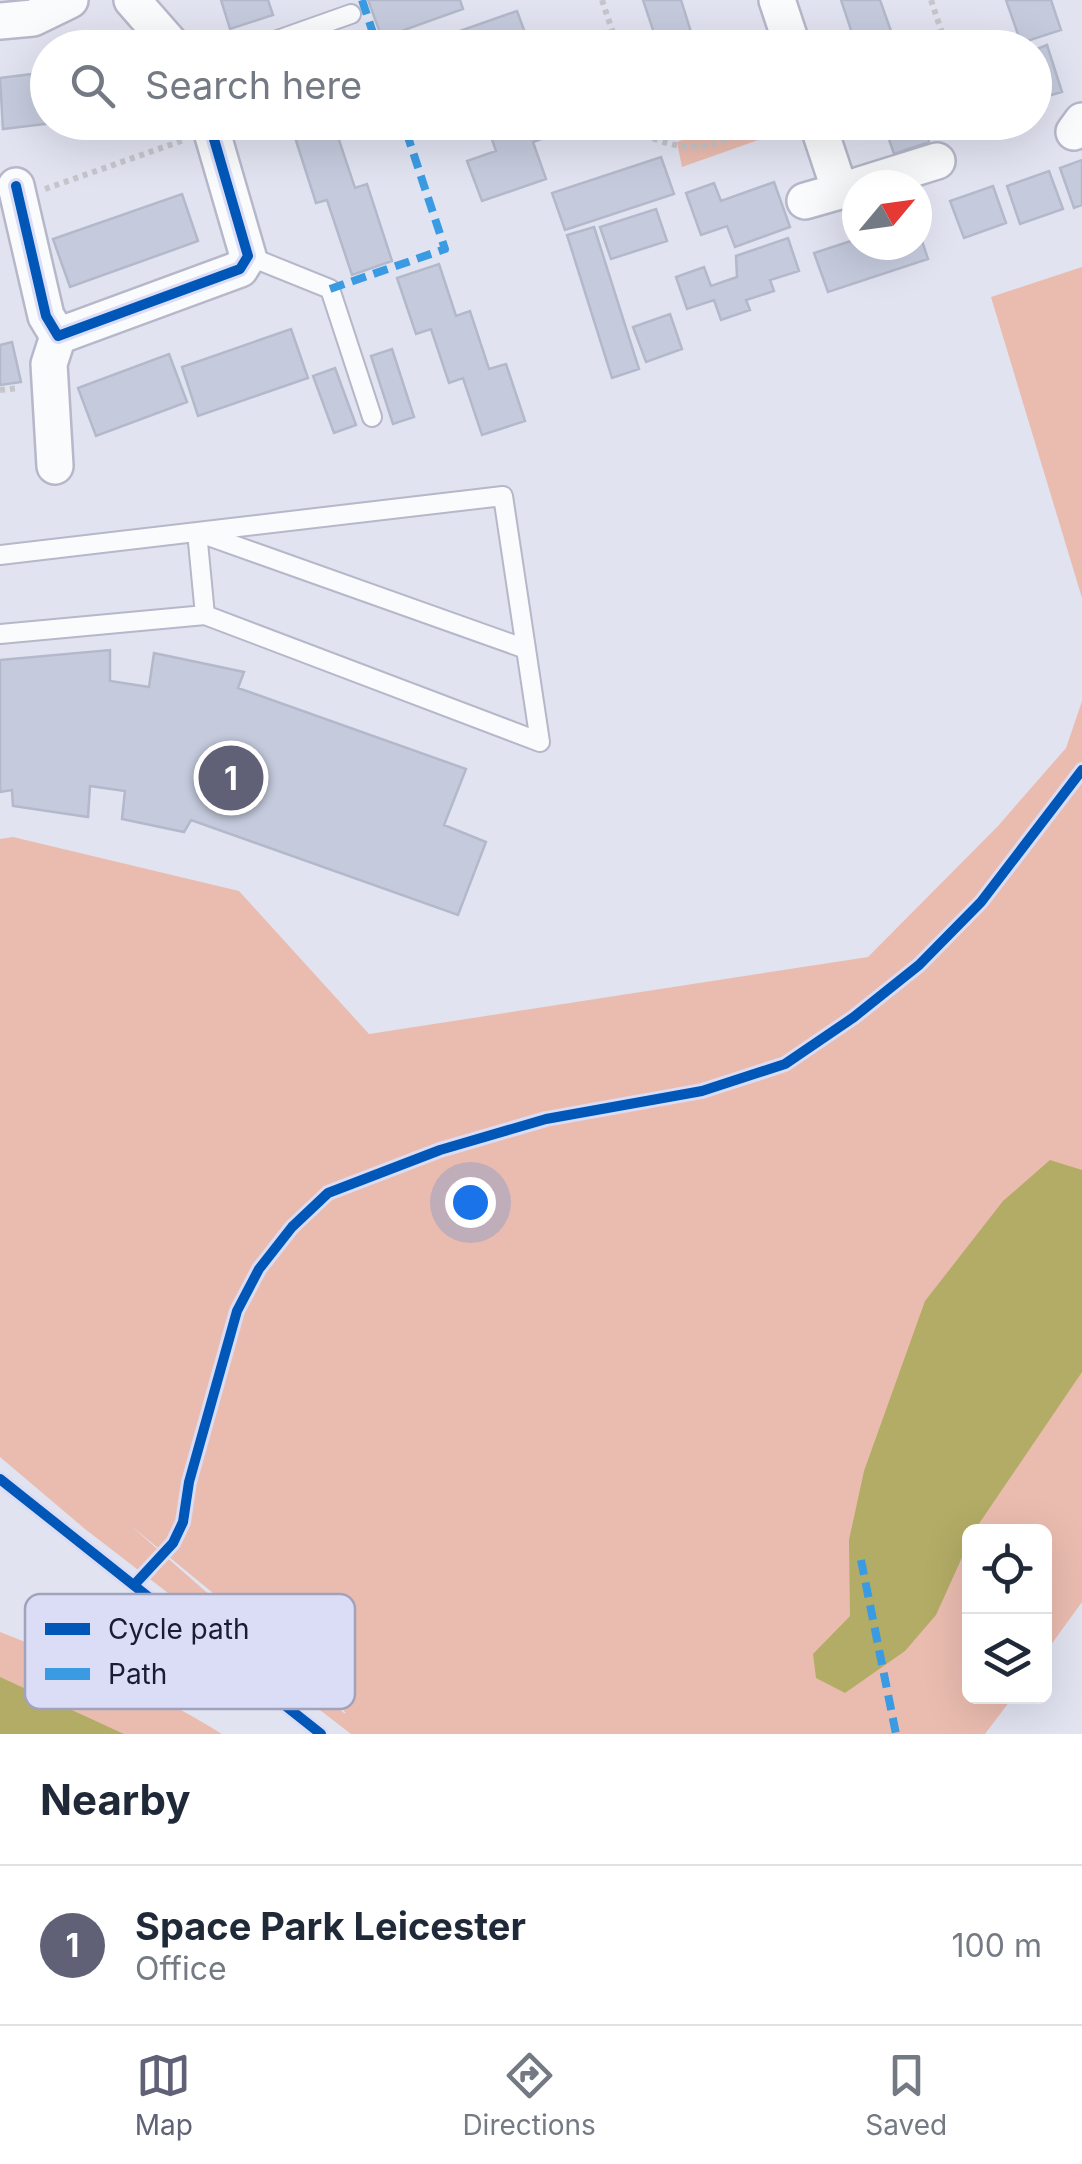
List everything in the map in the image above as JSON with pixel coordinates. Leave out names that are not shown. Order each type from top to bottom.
[{"type":"street","points":[[0,21],[33,18],[70,0]]},
{"type":"street","points":[[132,0],[158,30]]},
{"type":"street","points":[[777,0],[787,30]]},
{"type":"street","points":[[58,336],[240,269],[248,256],[214,140]]},
{"type":"street","points":[[827,140],[843,170]]},
{"type":"street","points":[[908,170],[937,161]]},
{"type":"street","points":[[805,201],[842,190]]},
{"type":"street","points":[[18,192],[46,316],[58,336],[50,364],[55,466]]},
{"type":"lane","points":[[306,30],[351,14]]},
{"type":"lane","points":[[248,256],[330,289],[372,416]]},
{"type":"lane","points":[[0,554],[504,496],[540,742],[205,615],[0,634]]},
{"type":"lane","points":[[196,532],[205,615]]},
{"type":"lane","points":[[196,532],[526,648]]},
{"type":"path","points":[[602,0],[612,30]]},
{"type":"path","points":[[931,0],[941,30]]},
{"type":"path","points":[[18,192],[172,140]]},
{"type":"path","points":[[657,140],[693,150],[721,140]]},
{"type":"path","points":[[0,390],[20,388]]},
{"type":"shaded area","points":[[682,140],[758,140],[682,167],[677,142]]},
{"type":"shaded area","points":[[1082,267],[1082,598],[991,297]]},
{"type":"shaded area","points":[[1082,701],[1082,1602],[1052,1643],[1052,1524],[962,1524],[962,1704],[1008,1704],[985,1734],[351,1734],[319,1709],[339,1709],[346,1713],[342,1709],[355,1709],[355,1594],[214,1594],[130,1525],[209,1594],[169,1594],[0,1457],[0,839],[13,837],[239,891],[369,1034],[868,957],[998,826],[1066,748]]},
{"type":"shaded area","points":[[1050,1160],[1082,1170],[1082,1372],[979,1524],[962,1524],[962,1557],[936,1615],[905,1651],[845,1693],[816,1678],[813,1654],[850,1616],[849,1540],[864,1471],[925,1301],[1003,1201]]},
{"type":"shaded area","points":[[0,1632],[25,1642],[25,1708],[0,1697]]},
{"type":"shaded area","points":[[0,1677],[25,1688],[25,1709],[70,1709],[124,1734],[0,1734]]},
{"type":"shaded area","points":[[26,1709],[178,1709],[222,1734],[81,1734]]},
{"type":"building","points":[[221,0],[268,0],[273,15],[230,29]]},
{"type":"building","points":[[368,0],[460,0],[463,9],[404,30],[379,30]]},
{"type":"building","points":[[643,0],[681,0],[690,30],[653,30]]},
{"type":"building","points":[[841,0],[880,0],[891,30],[851,30]]},
{"type":"building","points":[[1006,0],[1051,0],[1061,30],[1016,30]]},
{"type":"building","points":[[517,11],[524,30],[463,30]]},
{"type":"building","points":[[1052,61],[1062,92],[1052,95]]},
{"type":"building","points":[[30,74],[30,126],[3,129],[0,78]]},
{"type":"building","points":[[296,140],[339,140],[355,188],[367,184],[392,261],[352,275],[327,200],[316,203]]},
{"type":"building","points":[[492,140],[538,140],[533,142],[546,179],[482,201],[467,161],[496,151]]},
{"type":"building","points":[[889,140],[928,140],[929,142],[894,154]]},
{"type":"building","points":[[661,157],[674,194],[565,230],[552,193]]},
{"type":"building","points":[[1082,160],[1082,205],[1074,208],[1060,168]]},
{"type":"building","points":[[1049,171],[1063,209],[1020,224],[1007,186]]},
{"type":"building","points":[[774,182],[790,227],[735,247],[727,226],[701,235],[686,193],[714,183],[721,201]]},
{"type":"building","points":[[993,186],[1006,223],[964,238],[950,201]]},
{"type":"building","points":[[182,194],[198,241],[70,287],[53,239]]},
{"type":"building","points":[[656,209],[667,241],[611,259],[600,227]]},
{"type":"building","points":[[594,227],[639,369],[612,378],[567,235]]},
{"type":"building","points":[[788,238],[799,271],[770,280],[774,291],[746,300],[750,310],[721,320],[714,300],[687,309],[676,277],[704,267],[711,286],[737,277],[736,256]]},
{"type":"building","points":[[842,244],[842,260],[925,260],[828,292],[814,253]]},
{"type":"building","points":[[439,264],[456,316],[470,311],[489,369],[506,364],[525,421],[482,435],[463,378],[449,383],[431,329],[416,334],[397,278]]},
{"type":"building","points":[[670,314],[682,349],[646,362],[633,327]]},
{"type":"building","points":[[291,329],[308,378],[198,416],[182,367]]},
{"type":"building","points":[[12,342],[21,382],[0,385],[0,345]]},
{"type":"building","points":[[392,349],[414,417],[393,424],[371,356]]},
{"type":"building","points":[[169,354],[187,402],[96,436],[78,388]]},
{"type":"building","points":[[335,368],[356,425],[334,433],[313,376]]},
{"type":"building","points":[[110,650],[110,681],[149,687],[154,653],[244,672],[238,688],[466,769],[444,825],[486,842],[458,915],[191,820],[184,832],[122,819],[125,791],[90,786],[88,817],[13,806],[12,790],[0,792],[0,660]]},
{"type":"marked path","points":[[362,0],[372,30]]},
{"type":"marked path","points":[[330,289],[445,249],[409,140]]},
{"type":"marked path","points":[[861,1560],[896,1734]]},
{"type":"cycle path","points":[[16,186],[46,316],[58,336],[240,269],[248,256],[214,140]]},
{"type":"cycle path","points":[[134,1585],[173,1543],[183,1522],[189,1482],[237,1311],[259,1269],[292,1227],[328,1193],[440,1150],[546,1119],[702,1091],[785,1064],[854,1017],[919,965],[981,902],[1082,770]]},
{"type":"cycle path","points":[[0,1479],[145,1594]]},
{"type":"cycle path","points":[[290,1709],[321,1734]]},
{"type":"place","name":"Space Park Leicester","points":[[231,778]]}]
